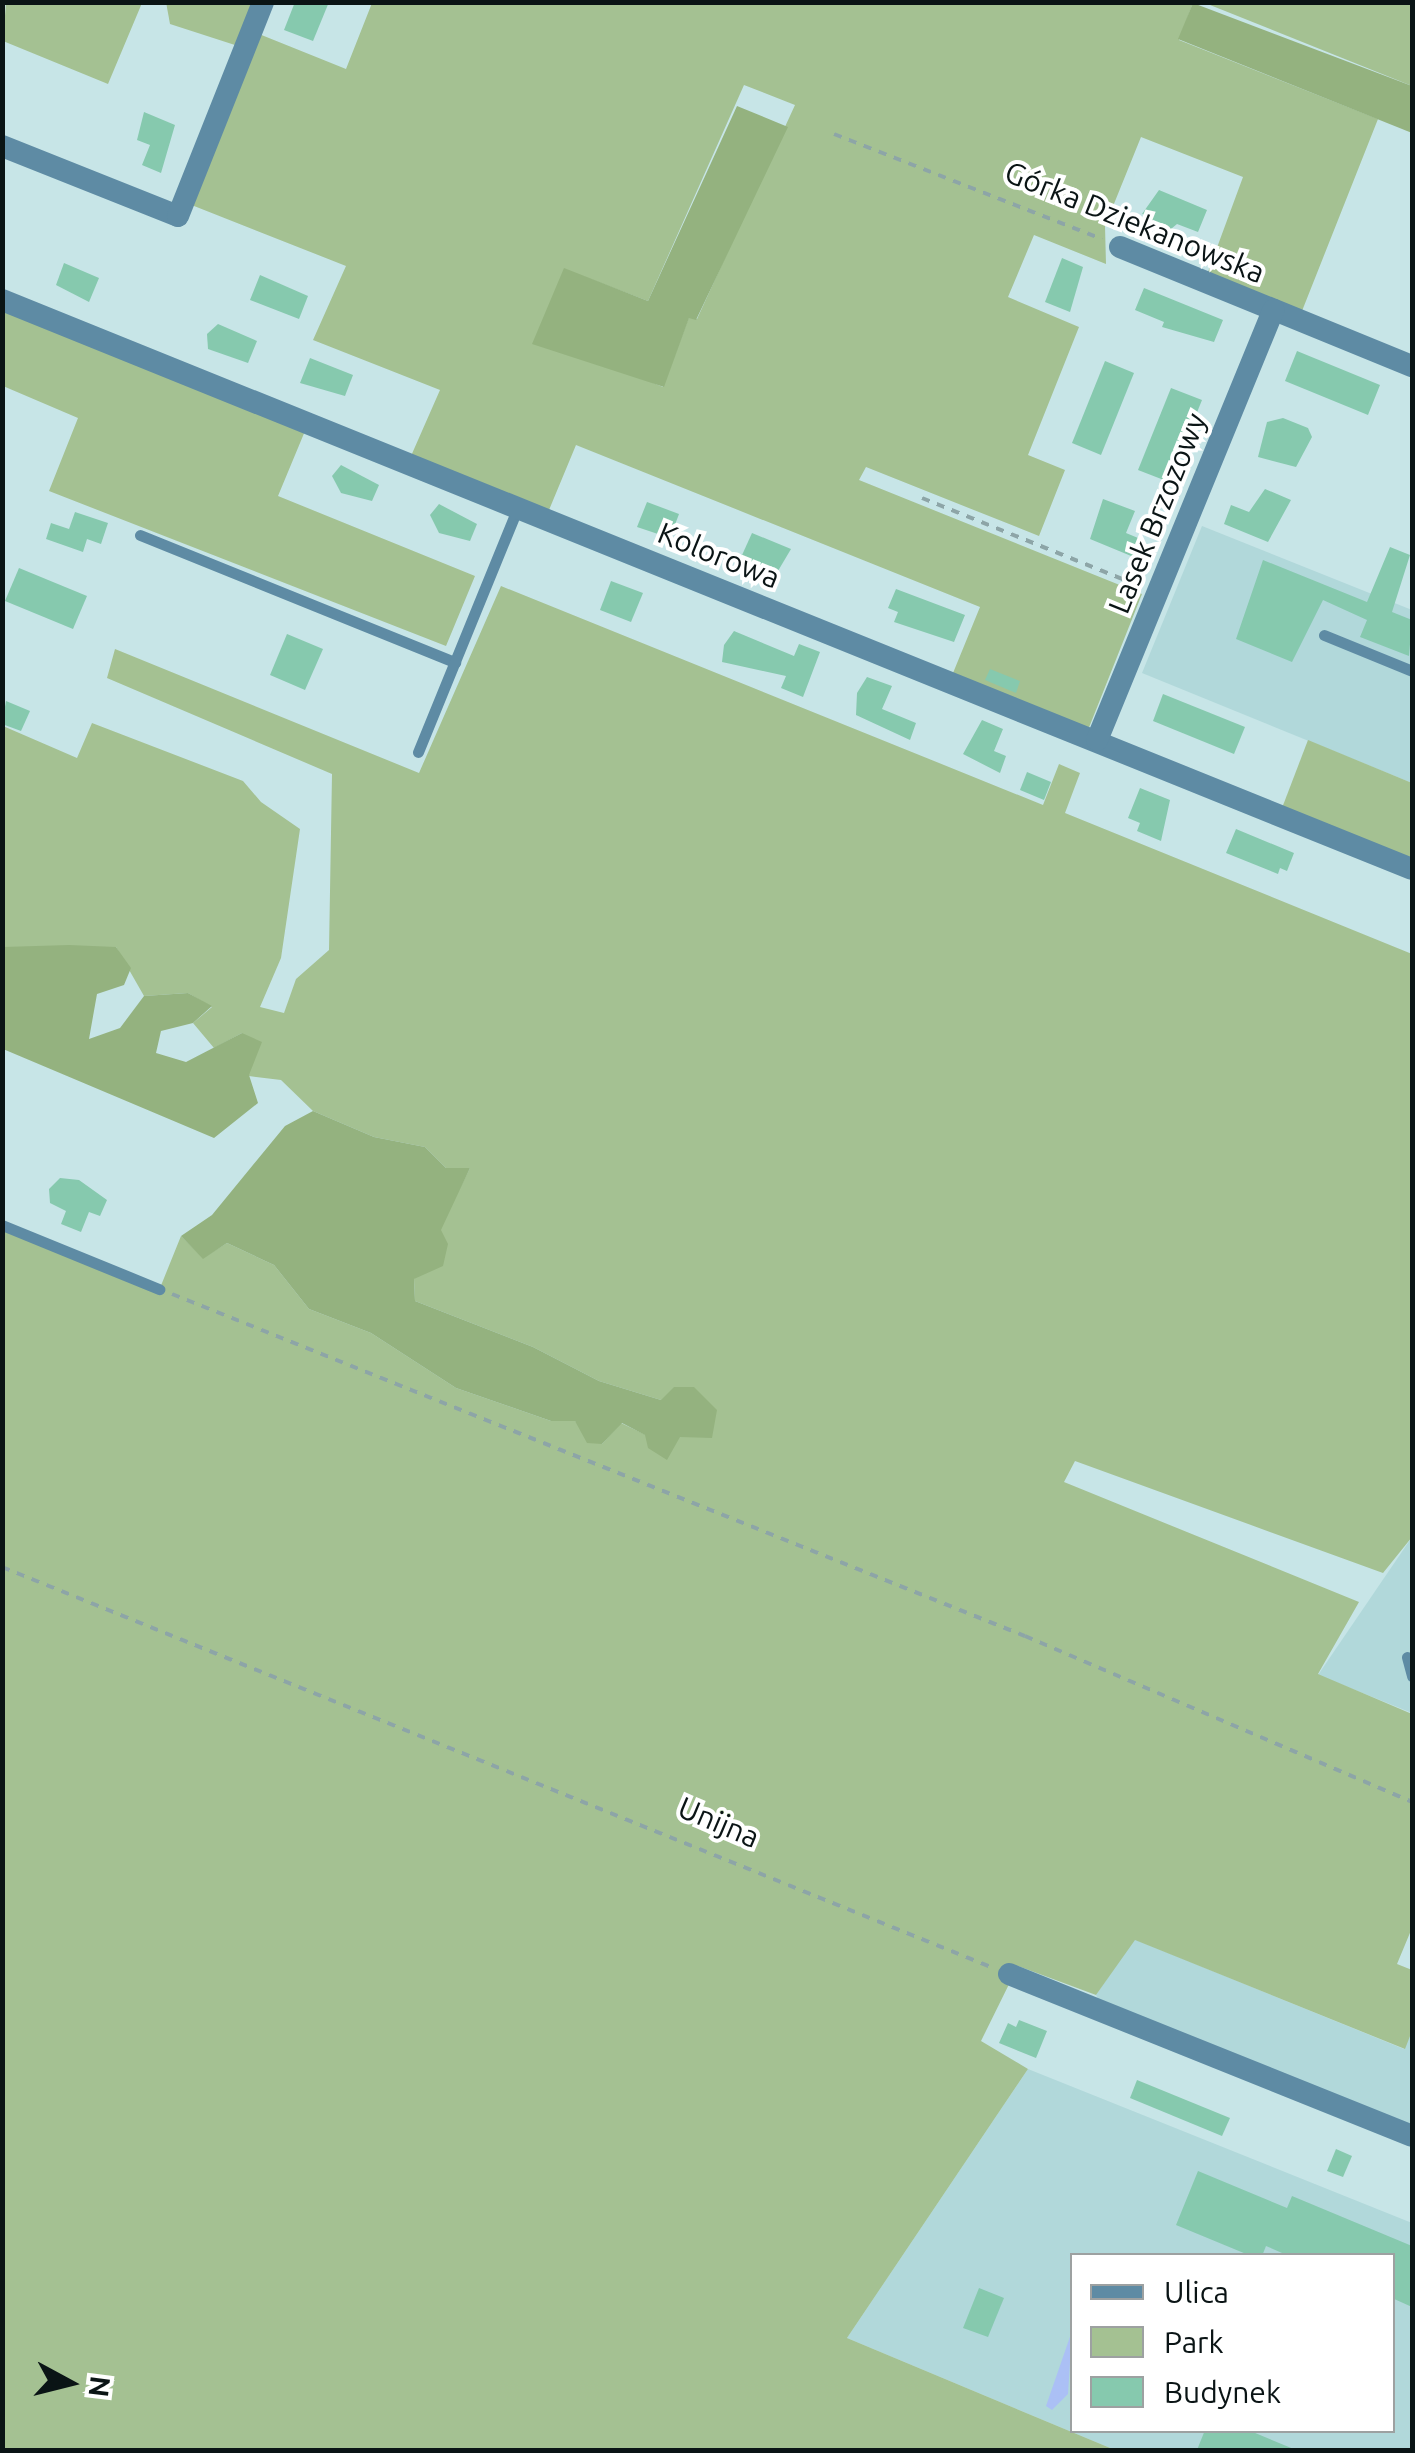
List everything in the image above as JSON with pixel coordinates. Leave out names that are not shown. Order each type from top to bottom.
[{"type":"street","points":[[2,146],[178,216],[263,2]]},
{"type":"street","name":"Górka Dziekanowska","points":[[1120,247],[1412,366]]},
{"type":"street","name":"Kolorowa","points":[[2,300],[1412,869]]},
{"type":"street","name":"Lasek Brzozowy","points":[[1098,740],[1273,310]]},
{"type":"street","points":[[1010,1974],[1412,2136]]},
{"type":"lane","points":[[418,752],[518,507]]},
{"type":"lane","points":[[140,535],[454,662]]},
{"type":"lane","points":[[1324,635],[1412,671]]},
{"type":"lane","points":[[2,1225],[159,1288]]},
{"type":"lane","points":[[1407,1656],[1412,1676]]},
{"type":"path","name":"Górka Dziekanowska","points":[[834,134],[1120,247]]},
{"type":"path","points":[[922,498],[1157,594]]},
{"type":"path","points":[[159,1288],[1025,1636],[1412,1802]]},
{"type":"path","name":"Unijna","points":[[2,1566],[1010,1974]]},
{"type":"shaded area","points":[[1202,526],[1412,610],[1412,783],[1142,673]]},
{"type":"shaded area","points":[[1412,1537],[1412,1713],[1318,1675]]},
{"type":"shaded area","points":[[1134,1939],[1404,2049],[1412,2031],[1412,2132],[1103,2007],[1096,1995]]},
{"type":"shaded area","points":[[1028,2069],[1412,2223],[1412,2450],[1115,2450],[1074,2433],[1395,2433],[1395,2253],[1070,2253],[1070,2431],[847,2338]]},
{"type":"green space","points":[[6,2],[142,3],[108,84],[3,41]]},
{"type":"green space","points":[[166,2],[255,3],[238,46],[170,24]]},
{"type":"green space","points":[[372,3],[1193,3],[1179,40],[1378,119],[1302,311],[1208,272],[1243,177],[1141,137],[1105,226],[1106,264],[1034,235],[1008,297],[1079,327],[1028,455],[1065,470],[1039,536],[866,467],[859,480],[1142,594],[1088,730],[953,673],[980,607],[576,445],[549,510],[411,456],[440,390],[313,340],[346,266],[189,204],[259,34],[346,69]],"holes":[[[744,85],[795,105],[697,319],[689,317],[663,387],[619,369],[564,269],[648,301]]]},
{"type":"green space","points":[[1193,3],[1412,86],[1412,133],[1178,39]]},
{"type":"green space","points":[[1205,3],[1412,3],[1412,86]]},
{"type":"green space","points":[[737,106],[788,127],[696,320],[689,318],[664,387],[532,344],[564,268],[648,301]]},
{"type":"green space","points":[[2,311],[305,431],[278,496],[475,576],[446,646],[49,491],[78,418],[3,386]]},
{"type":"green space","points":[[501,586],[1043,805],[1059,764],[1080,773],[1065,813],[1412,954],[1412,1537],[1383,1573],[1075,1461],[1064,1482],[1359,1602],[1318,1674],[1412,1714],[1412,1928],[1397,1964],[1412,1970],[1412,2031],[1405,2049],[1135,1940],[1096,1995],[1018,1966],[981,2041],[1028,2069],[847,2338],[1115,2450],[3,2450],[3,1225],[160,1288],[181,1236],[203,1258],[227,1243],[274,1265],[309,1309],[371,1333],[456,1388],[551,1421],[575,1421],[602,1444],[621,1423],[646,1435],[661,1400],[599,1381],[533,1347],[415,1301],[414,1279],[470,1168],[446,1168],[425,1147],[374,1137],[313,1111],[281,1080],[249,1076],[242,1033],[214,1048],[193,1023],[212,1007],[188,993],[144,996],[116,947],[3,947],[3,726],[77,758],[92,723],[243,781],[261,802],[300,829],[281,958],[260,1007],[284,1013],[296,979],[329,950],[332,774],[107,678],[115,649],[419,773]]},
{"type":"green space","points":[[1308,740],[1412,783],[1412,859],[1282,808]]},
{"type":"green space","points":[[3,947],[116,947],[131,968],[124,985],[97,994],[89,1039],[120,1028],[144,996],[188,993],[212,1006],[193,1023],[161,1031],[156,1053],[186,1062],[242,1033],[262,1042],[249,1075],[258,1103],[214,1138],[3,1049]]},
{"type":"green space","points":[[313,1111],[374,1137],[425,1147],[446,1168],[470,1168],[441,1230],[448,1244],[443,1266],[414,1279],[415,1301],[533,1347],[599,1381],[661,1400],[674,1387],[694,1387],[717,1410],[712,1438],[680,1437],[667,1460],[648,1448],[645,1435],[622,1423],[602,1444],[587,1443],[575,1421],[551,1421],[456,1388],[371,1333],[309,1309],[274,1265],[227,1243],[203,1259],[181,1236],[212,1215],[285,1126]]},
{"type":"water","points":[[1070,2337],[1068,2394],[1052,2410],[1046,2406]]},
{"type":"building","points":[[295,2],[329,2],[313,41],[284,30]]},
{"type":"building","points":[[144,112],[175,125],[161,173],[142,165],[150,145],[137,140]]},
{"type":"building","points":[[1159,190],[1207,210],[1198,232],[1177,224],[1165,234],[1145,225],[1149,216],[1142,214]]},
{"type":"building","points":[[1062,258],[1083,267],[1070,312],[1045,302]]},
{"type":"building","points":[[64,263],[99,278],[89,302],[56,285]]},
{"type":"building","points":[[260,275],[308,296],[299,319],[250,300]]},
{"type":"building","points":[[1144,288],[1223,320],[1214,342],[1162,327],[1164,322],[1135,310]]},
{"type":"building","points":[[218,324],[257,341],[248,363],[208,349],[207,334]]},
{"type":"building","points":[[1297,351],[1380,385],[1368,415],[1285,381]]},
{"type":"building","points":[[310,358],[353,375],[345,396],[300,383]]},
{"type":"building","points":[[1105,361],[1134,373],[1101,455],[1072,443]]},
{"type":"building","points":[[1171,388],[1202,400],[1169,482],[1138,470]]},
{"type":"building","points":[[1283,418],[1308,428],[1312,437],[1296,467],[1258,457],[1267,422]]},
{"type":"building","points":[[341,465],[379,485],[372,501],[341,493],[332,476]]},
{"type":"building","points":[[1265,489],[1291,500],[1268,542],[1224,524],[1231,505],[1249,512]]},
{"type":"building","points":[[1103,499],[1135,511],[1126,533],[1143,540],[1136,558],[1090,539]]},
{"type":"building","points":[[647,502],[679,514],[670,538],[637,527]]},
{"type":"building","points":[[439,504],[477,524],[470,541],[439,533],[430,515]]},
{"type":"building","points":[[75,512],[108,523],[101,544],[87,539],[83,552],[46,539],[51,523],[69,529]]},
{"type":"building","points":[[752,533],[791,549],[772,581],[738,564]]},
{"type":"building","points":[[1390,547],[1410,555],[1392,612],[1412,620],[1409,656],[1360,637],[1367,620],[1323,600],[1292,662],[1236,639],[1263,560],[1367,602]]},
{"type":"building","points":[[19,568],[87,596],[73,629],[5,601]]},
{"type":"building","points":[[611,581],[643,593],[631,622],[600,610]]},
{"type":"building","points":[[896,589],[965,615],[954,642],[894,622],[898,612],[888,608]]},
{"type":"building","points":[[734,631],[794,656],[799,644],[820,652],[803,697],[781,688],[786,676],[722,662],[724,645]]},
{"type":"building","points":[[287,634],[323,649],[305,690],[270,675]]},
{"type":"building","points":[[990,669],[1020,681],[1016,693],[985,680]]},
{"type":"building","points":[[867,677],[892,686],[882,709],[916,723],[910,740],[856,715],[857,693]]},
{"type":"building","points":[[1163,694],[1245,727],[1234,754],[1153,721]]},
{"type":"building","points":[[6,701],[30,711],[21,731],[2,724]]},
{"type":"building","points":[[982,720],[1003,729],[994,751],[1006,756],[1000,773],[963,754]]},
{"type":"building","points":[[1027,772],[1051,782],[1044,800],[1020,790]]},
{"type":"building","points":[[1140,788],[1170,800],[1161,841],[1137,831],[1140,823],[1128,818]]},
{"type":"building","points":[[1236,829],[1294,853],[1287,871],[1280,868],[1278,874],[1226,853]]},
{"type":"building","points":[[60,1178],[79,1180],[107,1200],[100,1216],[89,1212],[81,1232],[61,1224],[66,1211],[50,1203],[49,1189]]},
{"type":"building","points":[[1019,2020],[1047,2031],[1036,2058],[999,2043],[1008,2023],[1016,2027]]},
{"type":"building","points":[[1137,2080],[1230,2118],[1222,2136],[1130,2098]]},
{"type":"building","points":[[1336,2149],[1352,2156],[1343,2177],[1327,2171]]},
{"type":"building","points":[[1198,2171],[1287,2208],[1292,2196],[1412,2246],[1412,2307],[1395,2299],[1395,2253],[1282,2253],[1266,2246],[1263,2253],[1244,2253],[1176,2225]]},
{"type":"building","points":[[979,2288],[1004,2298],[988,2337],[963,2328]]},
{"type":"building","points":[[1204,2433],[1255,2433],[1296,2450],[1197,2450]]}]
